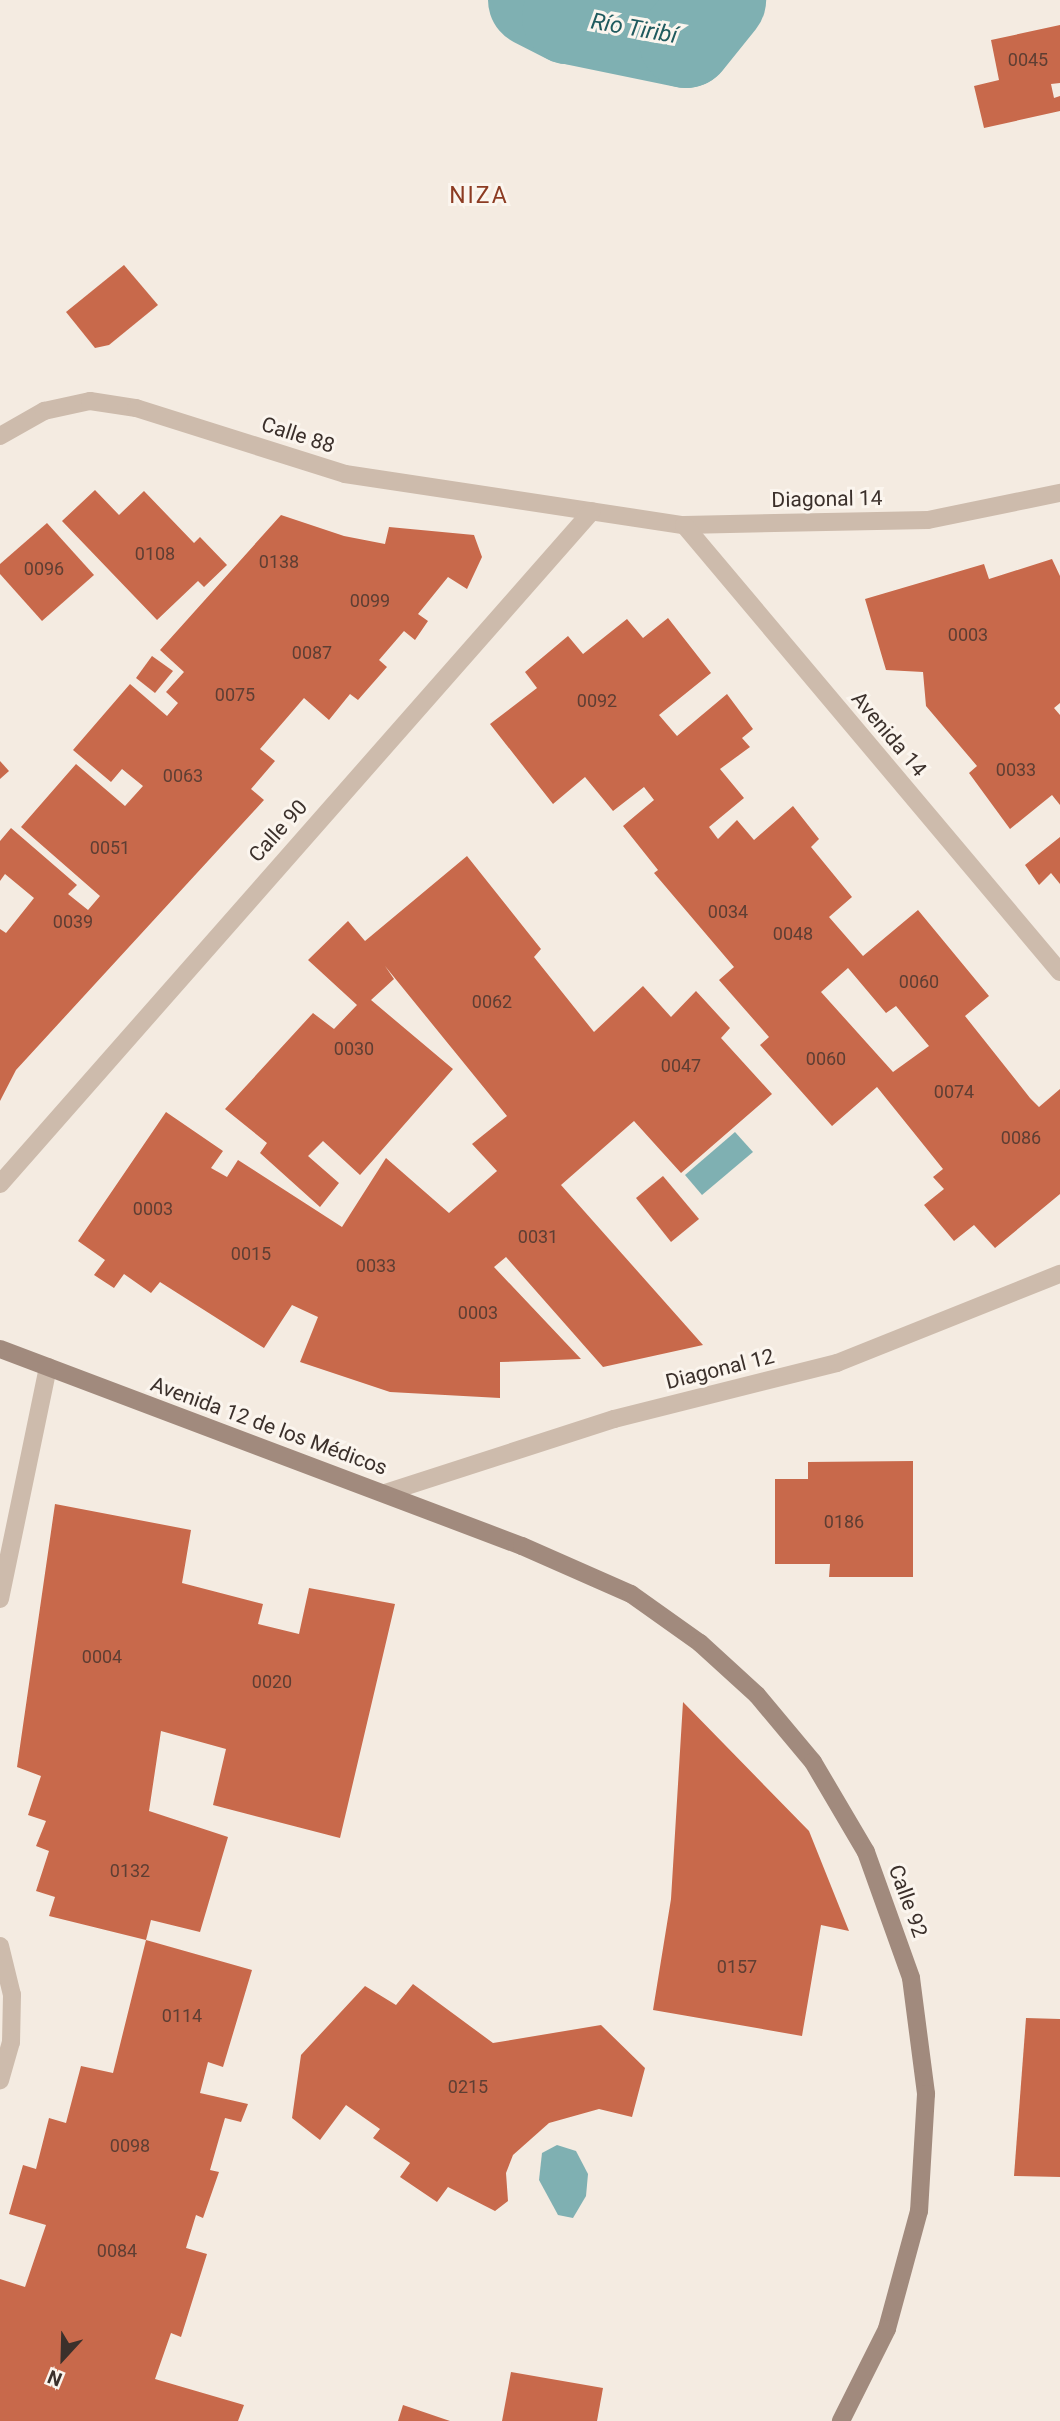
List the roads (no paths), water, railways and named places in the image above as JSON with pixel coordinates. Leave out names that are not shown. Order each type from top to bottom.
[{"type":"main road","name":"Avenida 12 de los Médicos","points":[[0,1349],[522,1546]]},
{"type":"main road","name":"Calle 92","points":[[522,1546],[631,1594],[700,1643],[757,1695],[813,1762],[866,1852],[911,1978],[926,2094],[919,2211],[887,2329],[841,2421]]},
{"type":"street","name":"Calle 88","points":[[0,436],[44,411],[90,401],[136,408],[345,474],[592,511]]},
{"type":"street","name":"Diagonal 14","points":[[592,511],[684,524],[928,520],[1060,493]]},
{"type":"street","name":"Calle 90","points":[[0,1184],[592,511]]},
{"type":"street","name":"Avenida 14","points":[[684,524],[1060,972]]},
{"type":"street","name":"Diagonal 12","points":[[385,1493],[614,1419],[837,1363],[1060,1274]]},
{"type":"street","points":[[0,1600],[48,1367]]},
{"type":"street","points":[[0,1946],[12,1995],[11,2042],[0,2080]]},
{"type":"water","points":[[735,1132],[753,1152],[702,1195],[685,1175]]},
{"type":"water","points":[[557,2145],[576,2151],[588,2174],[586,2196],[573,2218],[558,2215],[539,2180],[542,2153]]},
{"type":"waterway","name":"Río Tiribí","points":[[535,0],[569,17],[686,41],[719,0]]},
{"type":"district","name":"NIZA","points":[[479,196]]}]
